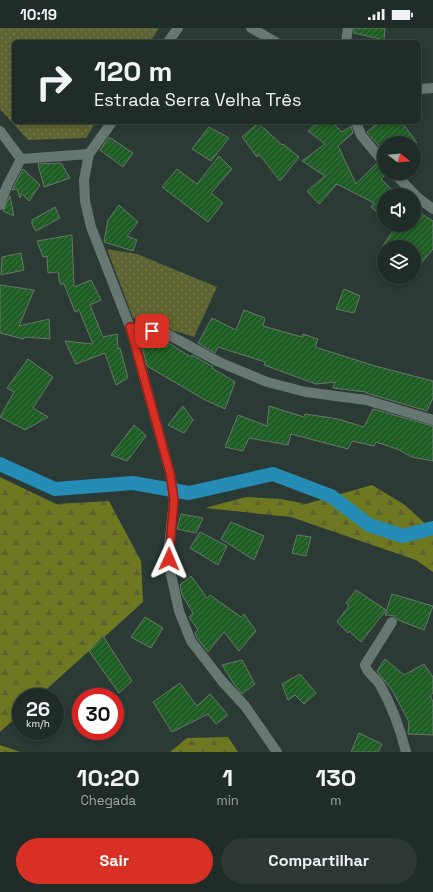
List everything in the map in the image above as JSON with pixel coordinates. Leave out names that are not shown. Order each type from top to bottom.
[{"type":"street","points":[[169,40],[178,28]]},
{"type":"street","points":[[251,28],[272,40]]},
{"type":"street","points":[[346,40],[348,28]]},
{"type":"street","points":[[421,89],[433,88]]},
{"type":"street","points":[[111,124],[89,154],[84,180],[85,201],[91,227],[130,327],[170,473],[174,500],[169,547],[170,570],[179,611],[191,641],[222,681],[245,706],[277,752]]},
{"type":"street","points":[[357,124],[366,140],[377,154]]},
{"type":"street","points":[[0,131],[20,159]]},
{"type":"street","points":[[20,159],[89,154]]},
{"type":"street","points":[[0,204],[20,159]]},
{"type":"street","points":[[401,180],[433,209]]},
{"type":"street","points":[[130,327],[168,335],[219,362],[267,382],[306,392],[366,400],[433,420]]},
{"type":"street","points":[[392,622],[365,666],[366,670],[378,681],[389,701],[406,752]]},
{"type":"green space","points":[[0,28],[159,28],[151,40],[12,40],[12,122],[0,109]]},
{"type":"green space","points":[[14,124],[95,124],[86,138],[28,140]]},
{"type":"green space","points":[[107,249],[137,254],[217,287],[194,337],[133,318]]},
{"type":"green space","points":[[0,477],[56,504],[109,501],[141,561],[143,602],[48,688],[12,688],[12,721],[0,732]]},
{"type":"green space","points":[[372,485],[405,505],[433,531],[433,572],[416,560],[291,517],[205,508],[246,497],[281,499],[306,504]]},
{"type":"green space","points":[[228,737],[238,752],[170,752],[187,738]]},
{"type":"green space","points":[[0,745],[20,752],[0,752]]},
{"type":"building","points":[[354,28],[385,28],[384,40],[354,33]]},
{"type":"building","points":[[257,124],[259,124],[282,145],[283,144],[299,157],[280,181],[259,154],[257,157],[242,137]]},
{"type":"building","points":[[316,124],[334,124],[342,132],[351,126],[353,133],[338,146],[356,184],[376,164],[377,180],[382,180],[390,188],[377,188],[377,212],[371,207],[374,203],[337,184],[319,204],[307,191],[325,176],[302,161],[325,144],[308,131]]},
{"type":"building","points":[[377,124],[403,124],[412,136],[377,136],[377,144],[367,132]]},
{"type":"building","points":[[209,127],[229,138],[211,161],[192,149]]},
{"type":"building","points":[[109,137],[133,153],[123,167],[100,150]]},
{"type":"building","points":[[219,156],[232,169],[211,193],[223,203],[208,222],[162,187],[177,169],[197,184]]},
{"type":"building","points":[[61,163],[70,178],[44,187],[38,164]]},
{"type":"building","points":[[23,169],[40,185],[29,201],[22,194],[20,198],[17,189],[12,190]]},
{"type":"building","points":[[10,196],[14,216],[3,211]]},
{"type":"building","points":[[119,205],[138,222],[127,236],[137,240],[133,251],[104,242],[108,220]]},
{"type":"building","points":[[55,207],[60,218],[36,231],[32,224],[32,220]]},
{"type":"building","points":[[421,213],[433,221],[433,249],[421,263],[421,240],[387,240],[392,232],[421,232]]},
{"type":"building","points":[[72,235],[74,287],[91,280],[101,300],[90,305],[103,337],[117,334],[118,349],[120,348],[128,378],[116,385],[105,353],[76,364],[65,341],[93,344],[79,310],[75,312],[64,284],[60,284],[58,272],[48,273],[47,256],[43,257],[37,241]]},
{"type":"building","points":[[21,253],[24,270],[1,275],[2,257]]},
{"type":"building","points":[[0,285],[34,290],[19,326],[49,319],[50,339],[24,337],[24,339],[0,333]]},
{"type":"building","points":[[344,289],[360,296],[354,313],[336,309]]},
{"type":"building","points":[[244,310],[265,318],[263,326],[302,337],[303,334],[318,339],[315,347],[375,366],[433,381],[433,398],[427,411],[366,392],[333,388],[335,382],[316,384],[264,365],[265,362],[218,347],[215,353],[198,343],[212,318],[236,330]]},
{"type":"building","points":[[141,336],[167,342],[191,357],[192,355],[213,366],[212,368],[235,382],[225,409],[205,400],[147,366],[140,338]]},
{"type":"building","points":[[28,359],[53,377],[33,408],[48,417],[25,430],[0,417],[14,392],[7,388]]},
{"type":"building","points":[[183,406],[193,420],[184,433],[168,425]]},
{"type":"building","points":[[269,406],[304,417],[305,414],[338,419],[364,427],[373,409],[433,426],[433,461],[412,457],[397,449],[376,442],[374,446],[352,441],[348,449],[291,434],[288,445],[249,438],[243,451],[225,447],[238,415],[267,426]]},
{"type":"building","points":[[134,425],[146,436],[127,461],[111,455]]},
{"type":"building","points":[[181,514],[203,518],[196,533],[177,529]]},
{"type":"building","points":[[231,522],[264,536],[254,560],[221,539]]},
{"type":"building","points":[[200,532],[227,546],[218,565],[190,548]]},
{"type":"building","points":[[297,535],[311,537],[306,556],[292,553]]},
{"type":"building","points":[[191,576],[207,598],[210,595],[241,617],[244,614],[256,631],[239,651],[224,632],[208,652],[197,638],[195,633],[198,630],[189,617],[193,613],[182,595],[180,585]]},
{"type":"building","points":[[356,590],[386,610],[361,642],[349,631],[348,633],[337,622],[349,606],[346,603]]},
{"type":"building","points":[[392,594],[433,606],[424,630],[398,620],[395,616],[385,615]]},
{"type":"building","points":[[145,617],[163,628],[151,648],[131,637]]},
{"type":"building","points":[[103,636],[132,681],[124,688],[115,688],[89,651]]},
{"type":"building","points":[[385,659],[404,675],[424,664],[433,677],[433,693],[430,695],[433,702],[433,735],[408,734],[409,722],[392,690],[377,671]]},
{"type":"building","points":[[242,660],[255,684],[242,694],[222,665]]},
{"type":"building","points":[[300,674],[316,693],[304,704],[295,695],[288,700],[282,684]]},
{"type":"building","points":[[180,683],[197,706],[210,694],[228,715],[216,724],[208,714],[172,732],[153,702]]},
{"type":"building","points":[[359,733],[382,744],[378,752],[351,752]]},
{"type":"waterway","points":[[0,464],[55,489],[133,483],[189,493],[273,474],[331,496],[369,525],[403,536],[433,528]]},
{"type":"route","points":[[152,331],[130,327],[170,473],[174,500],[169,559]]}]
